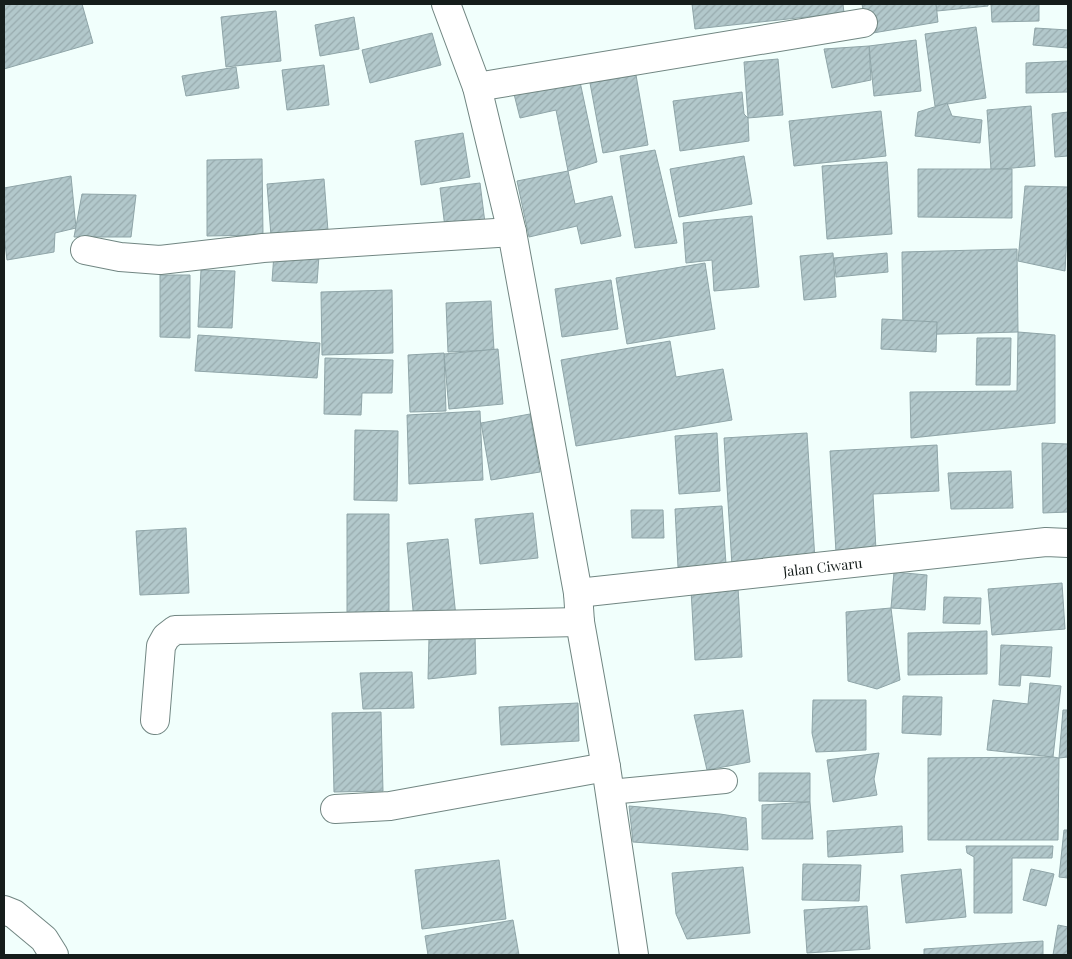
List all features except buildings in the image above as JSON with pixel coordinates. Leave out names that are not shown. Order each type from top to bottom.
[{"type":"street","points":[[446,4],[477,87],[512,232],[578,593],[580,622],[608,780],[634,955]]},
{"type":"street","points":[[477,87],[863,23]]},
{"type":"street","points":[[85,250],[120,257],[160,260],[263,248],[512,232]]},
{"type":"street","name":"Jalan Ciwaru","points":[[578,593],[1046,542],[1068,543]]},
{"type":"street","points":[[155,720],[160,646],[166,637],[175,630],[580,622]]},
{"type":"street","points":[[334,809],[390,806],[608,780]]},
{"type":"street","points":[[4,910],[14,914],[44,939],[54,955]]},
{"type":"lane","points":[[608,780],[725,781]]}]
